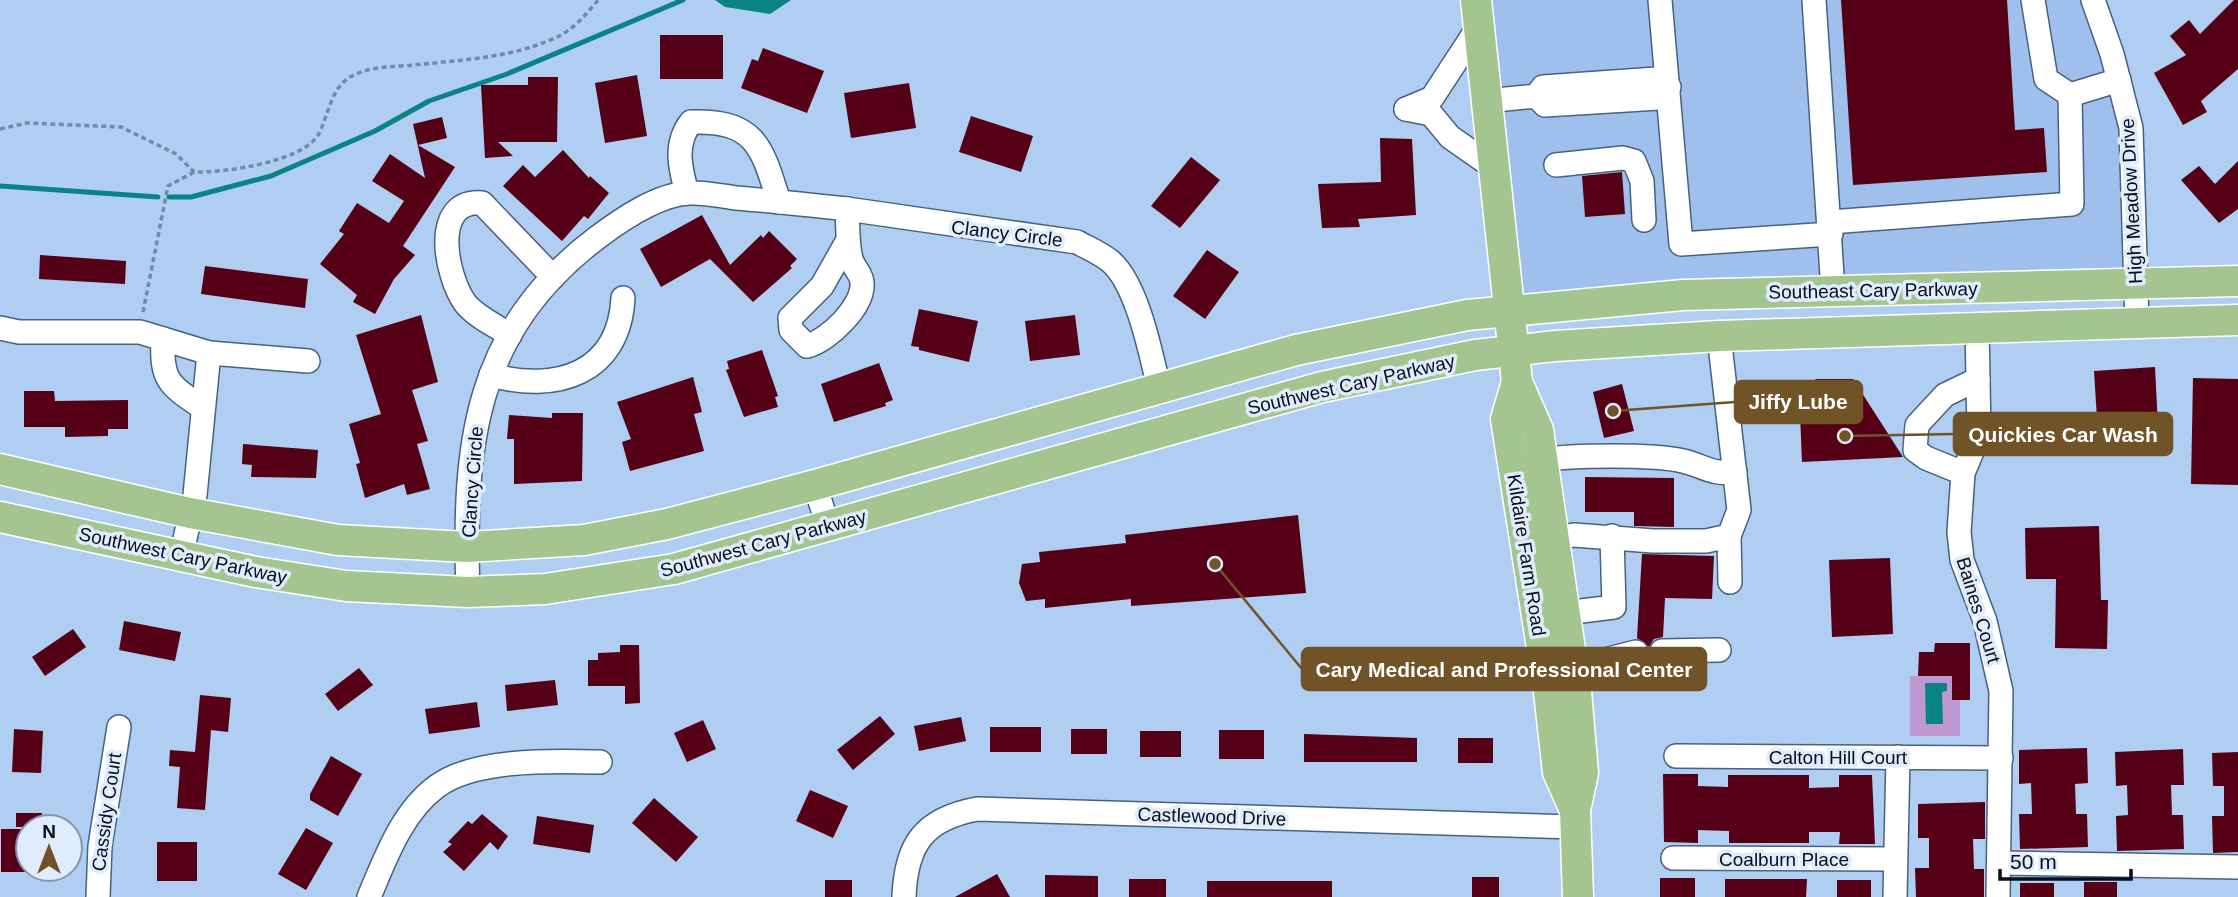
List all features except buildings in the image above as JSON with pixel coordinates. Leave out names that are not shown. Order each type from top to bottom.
[{"type":"main road","name":"Kildaire Farm Road","points":[[1476,14],[1517,382],[1538,430],[1573,668],[1583,773],[1575,818],[1578,897]]},
{"type":"main road","name":"Southeast Cary Parkway","points":[[1508,309],[1683,295],[2238,281]]},
{"type":"main road","points":[[0,470],[190,513],[338,540],[467,547],[584,540],[667,524],[815,485],[1296,351],[1508,309]]},
{"type":"main road","name":"Southeast Cary Parkway","points":[[1513,350],[1719,336],[2238,320]]},
{"type":"main road","name":"Southwest Cary Parkway","points":[[0,517],[181,556],[346,586],[468,592],[545,589],[636,576],[828,526],[1322,387],[1513,350]]},
{"type":"main road","name":"Kildaire Farm Road","points":[[1517,382],[1506,419],[1549,692],[1558,772],[1575,818]]},
{"type":"street","points":[[1660,0],[1681,244],[2072,204],[2070,95]]},
{"type":"street","points":[[1814,0],[1833,291]]},
{"type":"street","points":[[2033,0],[2046,79],[2070,95]]},
{"type":"street","name":"High Meadow Drive","points":[[2094,0],[2131,128],[2137,323]]},
{"type":"street","points":[[1476,14],[1432,98],[1406,109],[1431,114],[1450,137],[1493,167]]},
{"type":"street","points":[[1486,101],[1536,96],[1543,87],[1631,80],[1656,79],[1669,87]]},
{"type":"street","points":[[2070,95],[2119,80]]},
{"type":"street","points":[[687,193],[679,149],[682,134],[691,122],[709,122],[733,125],[749,134],[760,146],[779,202]]},
{"type":"street","points":[[1556,166],[1623,158],[1634,161],[1642,181],[1644,220]]},
{"type":"street","name":"Clancy Circle","points":[[468,592],[471,447],[480,403],[510,335],[533,298],[576,253],[617,222],[654,204],[687,193],[847,209],[1077,242],[1110,261],[1130,290],[1159,388]]},
{"type":"street","points":[[510,335],[467,305],[452,278],[446,238],[458,209],[469,202],[482,203],[553,277]]},
{"type":"street","points":[[847,209],[848,240]]},
{"type":"street","points":[[491,375],[525,381],[551,379],[590,369],[604,356],[614,338],[622,318],[623,298]]},
{"type":"street","name":"Baines Court","points":[[1977,326],[1979,435],[1963,473],[1959,532],[1962,560],[1985,621],[1998,672],[2001,758],[1998,897]]},
{"type":"street","points":[[0,328],[19,332],[140,332],[209,353],[307,361]]},
{"type":"street","points":[[1719,336],[1739,510],[1729,536],[1730,582]]},
{"type":"street","points":[[163,339],[162,367],[175,389],[203,408]]},
{"type":"street","points":[[181,556],[203,439],[203,408],[209,353]]},
{"type":"street","points":[[1963,473],[1926,458],[1915,450],[1917,425],[1945,395],[1978,379]]},
{"type":"street","points":[[1541,460],[1562,457],[1682,460],[1719,474],[1735,472]]},
{"type":"street","points":[[815,485],[828,526]]},
{"type":"street","points":[[1555,538],[1574,535],[1653,541],[1706,541],[1729,536]]},
{"type":"street","points":[[1565,613],[1614,607],[1612,536]]},
{"type":"street","points":[[1662,651],[1718,650]]},
{"type":"street","points":[[1573,668],[1636,652]]},
{"type":"street","name":"Cassidy Court","points":[[98,897],[100,846],[119,727]]},
{"type":"street","name":"Calton Hill Court","points":[[1676,756],[2001,758]]},
{"type":"street","points":[[1895,897],[1898,757]]},
{"type":"street","points":[[369,897],[406,821],[436,786],[473,771],[505,766],[554,761],[600,762]]},
{"type":"street","name":"Castlewood Drive","points":[[904,897],[908,861],[919,838],[943,819],[977,809],[1575,818]]},
{"type":"street","name":"Coalburn Place","points":[[1673,858],[1895,859]]},
{"type":"street","points":[[1999,863],[2238,867]]},
{"type":"path","points":[[140,332],[168,186],[194,172],[215,173],[300,150],[317,137],[338,88],[351,76],[377,68],[489,57],[555,38],[578,23],[598,0]]},
{"type":"path","points":[[0,129],[27,122],[121,127],[176,155],[194,172]]},
{"type":"shaded area","points":[[715,0],[791,0],[770,14],[725,7]]},
{"type":"shaded area","points":[[1477,0],[2093,0],[2131,128],[2135,283],[1508,309]]},
{"type":"shaded area","points":[[1910,676],[1952,676],[1952,700],[1960,700],[1960,736],[1910,736]]},
{"type":"shaded area","points":[[1925,683],[1947,683],[1947,691],[1942,692],[1943,724],[1926,724]]},
{"type":"waterway","points":[[169,197],[191,197],[271,176],[375,131],[429,101],[507,74],[683,0]]},
{"type":"waterway","points":[[0,186],[158,197]]},
{"type":"place","name":"Jiffy Lube","points":[[1613,411]]},
{"type":"place","name":"Quickies Car Wash","points":[[1845,436]]},
{"type":"place","name":"Cary Medical and Professional Center","points":[[1215,564]]}]
